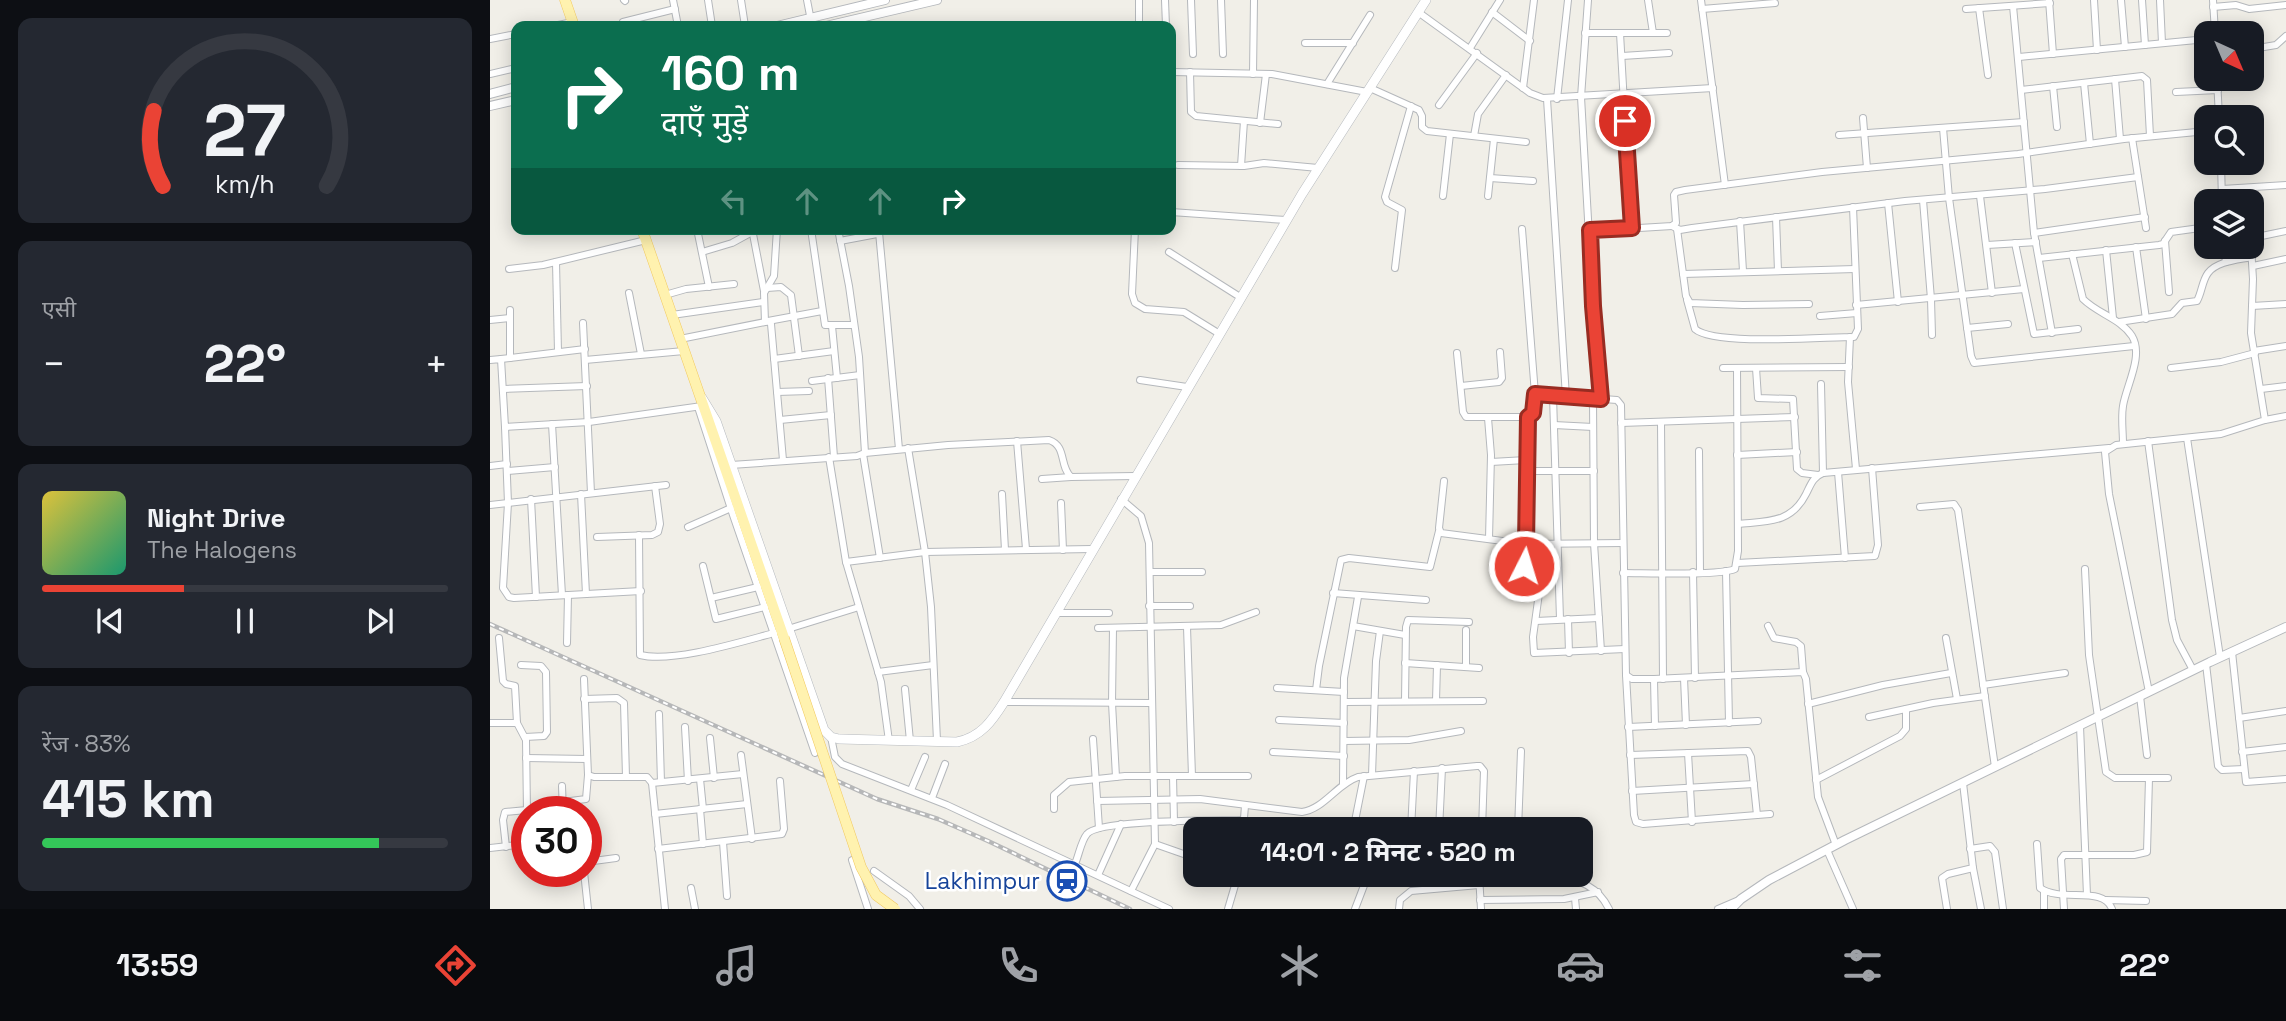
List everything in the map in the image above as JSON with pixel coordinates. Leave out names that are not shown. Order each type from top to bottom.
[{"type":"main road","points":[[565,0],[572,21]]},
{"type":"main road","points":[[702,405],[713,413],[824,730],[831,737],[889,741],[969,739],[987,726],[1004,702],[1218,333],[1318,168],[1426,0]]},
{"type":"main road","points":[[644,235],[861,867],[876,895],[895,909]]},
{"type":"street","points":[[673,0],[677,21]]},
{"type":"street","points":[[708,0],[711,21]]},
{"type":"street","points":[[741,0],[744,21]]},
{"type":"street","points":[[807,0],[811,21]]},
{"type":"street","points":[[814,21],[860,3],[885,0]]},
{"type":"street","points":[[856,21],[937,0]]},
{"type":"street","points":[[1139,0],[1139,21]]},
{"type":"street","points":[[1165,0],[1166,21]]},
{"type":"street","points":[[1192,0],[1193,54]]},
{"type":"street","points":[[1222,0],[1223,54]]},
{"type":"street","points":[[1253,74],[1254,0]]},
{"type":"street","points":[[1470,48],[1500,0]]},
{"type":"street","points":[[1524,88],[1534,0]]},
{"type":"street","points":[[1557,99],[1568,0]]},
{"type":"street","points":[[1588,0],[1581,97],[1597,399],[1593,427],[1594,542],[1601,651]]},
{"type":"street","points":[[1648,0],[1653,33]]},
{"type":"street","points":[[1701,0],[1725,186]]},
{"type":"street","points":[[2094,0],[2098,50]]},
{"type":"street","points":[[2121,0],[2125,47]]},
{"type":"street","points":[[2142,0],[2145,45]]},
{"type":"street","points":[[2161,0],[2162,43]]},
{"type":"street","points":[[1966,9],[2049,1],[2053,54]]},
{"type":"street","points":[[1702,9],[1775,3]]},
{"type":"street","points":[[2010,4],[2019,57],[2034,233],[2052,333]]},
{"type":"street","points":[[2213,4],[2249,9],[2286,5]]},
{"type":"street","points":[[1979,8],[1987,75]]},
{"type":"street","points":[[626,21],[675,9]]},
{"type":"street","points":[[1418,12],[1537,97],[1557,99],[1713,88]]},
{"type":"street","points":[[1492,12],[1530,41]]},
{"type":"street","points":[[1327,84],[1370,15]]},
{"type":"street","points":[[1585,33],[1668,33]]},
{"type":"street","points":[[1620,33],[1632,228]]},
{"type":"street","points":[[490,39],[511,35]]},
{"type":"street","points":[[2264,47],[2276,45],[2286,36]]},
{"type":"street","points":[[2019,57],[2194,40]]},
{"type":"street","points":[[1305,43],[1353,43]]},
{"type":"street","points":[[1439,105],[1477,53]]},
{"type":"street","points":[[1622,56],[1669,53]]},
{"type":"street","points":[[490,74],[511,69]]},
{"type":"street","points":[[1176,72],[1266,74],[1368,90],[1421,112],[1424,130],[1527,142]]},
{"type":"street","points":[[1190,72],[1192,114],[1200,118],[1278,124]]},
{"type":"street","points":[[1260,123],[1266,74]]},
{"type":"street","points":[[1474,136],[1478,114],[1506,75]]},
{"type":"street","points":[[2021,90],[2145,78],[2150,136]]},
{"type":"street","points":[[2115,79],[2120,139]]},
{"type":"street","points":[[2084,83],[2090,144]]},
{"type":"street","points":[[2053,86],[2057,128]]},
{"type":"street","points":[[490,94],[511,89]]},
{"type":"street","points":[[2176,92],[2197,91]]},
{"type":"street","points":[[1547,99],[1566,397]]},
{"type":"street","points":[[490,106],[511,101]]},
{"type":"street","points":[[1395,268],[1402,210],[1389,204],[1385,197],[1411,106]]},
{"type":"street","points":[[1863,118],[1867,168]]},
{"type":"street","points":[[1241,166],[1244,121]]},
{"type":"street","points":[[1839,135],[2024,122]]},
{"type":"street","points":[[1943,128],[1949,198],[1974,363],[2134,346]]},
{"type":"street","points":[[1853,207],[1857,309],[1857,332],[1854,337],[1746,338],[1709,336],[1695,329],[1674,228],[1676,192],[1822,172],[2027,153],[2120,139],[2194,132]]},
{"type":"street","points":[[1443,196],[1450,134]]},
{"type":"street","points":[[2132,138],[2146,228]]},
{"type":"street","points":[[1488,196],[1494,139]]},
{"type":"street","points":[[1178,165],[1241,166],[1264,163],[1318,168]]},
{"type":"street","points":[[1590,230],[1674,228],[1888,203],[2031,191],[2138,177]]},
{"type":"street","points":[[1490,178],[1533,181]]},
{"type":"street","points":[[2235,189],[2286,185]]},
{"type":"street","points":[[1980,196],[1992,293]]},
{"type":"street","points":[[1923,200],[1932,335]]},
{"type":"street","points":[[1888,203],[1898,302]]},
{"type":"street","points":[[1176,212],[1286,220]]},
{"type":"street","points":[[1776,217],[1778,271]]},
{"type":"street","points":[[2034,233],[2145,217]]},
{"type":"street","points":[[1740,221],[1743,271]]},
{"type":"street","points":[[1457,354],[1464,415],[1468,418],[1528,417],[1533,413],[1535,394],[1522,229]]},
{"type":"street","points":[[2039,258],[2159,245],[2171,232],[2194,229]]},
{"type":"street","points":[[2264,236],[2286,231]]},
{"type":"street","points":[[509,270],[556,262],[641,235]]},
{"type":"street","points":[[698,235],[709,287]]},
{"type":"street","points":[[702,252],[732,243],[739,235]]},
{"type":"street","points":[[753,235],[765,289],[763,302],[767,321],[771,324],[783,460]]},
{"type":"street","points":[[765,289],[774,276],[776,235]]},
{"type":"street","points":[[812,235],[825,325],[855,325]]},
{"type":"street","points":[[839,235],[855,325],[864,453],[880,558]]},
{"type":"street","points":[[840,241],[864,235]]},
{"type":"street","points":[[880,235],[899,449]]},
{"type":"street","points":[[1135,235],[1132,294],[1135,303],[1145,309],[1184,312],[1218,333]]},
{"type":"street","points":[[2165,241],[2169,292]]},
{"type":"street","points":[[1987,245],[2036,242]]},
{"type":"street","points":[[2015,243],[2034,334],[2078,329]]},
{"type":"street","points":[[2136,247],[2146,319]]},
{"type":"street","points":[[2106,250],[2116,320]]},
{"type":"street","points":[[1170,252],[1240,297]]},
{"type":"street","points":[[2072,254],[2084,299],[2116,320],[2133,337],[2135,369],[2122,410],[2123,444]]},
{"type":"street","points":[[2116,320],[2146,319],[2172,314],[2182,303],[2197,301],[2207,274],[2214,268],[2242,259]]},
{"type":"street","points":[[2252,259],[2251,326],[2265,420]]},
{"type":"street","points":[[2253,267],[2286,259]]},
{"type":"street","points":[[556,262],[558,352]]},
{"type":"street","points":[[1683,274],[1855,269]]},
{"type":"street","points":[[665,295],[734,284]]},
{"type":"street","points":[[765,289],[781,286],[789,292],[799,356]]},
{"type":"street","points":[[1820,316],[1898,302],[2024,289]]},
{"type":"street","points":[[629,293],[641,354]]},
{"type":"street","points":[[1687,300],[1696,305],[1809,304]]},
{"type":"street","points":[[672,315],[763,302]]},
{"type":"street","points":[[2252,306],[2286,304]]},
{"type":"street","points":[[680,339],[822,311]]},
{"type":"street","points":[[490,320],[510,314],[510,358]]},
{"type":"street","points":[[583,323],[591,493]]},
{"type":"street","points":[[1967,328],[2008,324]]},
{"type":"street","points":[[832,326],[837,377]]},
{"type":"street","points":[[1850,337],[1849,367],[1856,469]]},
{"type":"street","points":[[2171,368],[2221,362],[2286,346]]},
{"type":"street","points":[[490,360],[585,349]]},
{"type":"street","points":[[585,360],[684,351]]},
{"type":"street","points":[[774,359],[834,351]]},
{"type":"street","points":[[1461,386],[1501,381],[1500,352]]},
{"type":"street","points":[[501,359],[508,468],[504,591],[514,598],[641,590]]},
{"type":"street","points":[[1723,368],[1849,367]]},
{"type":"street","points":[[1623,573],[1735,569],[1738,524],[1737,368]]},
{"type":"street","points":[[1756,369],[1758,398],[1793,399],[1798,471],[1821,474],[2109,448],[2123,444],[2221,434],[2286,416]]},
{"type":"street","points":[[812,381],[860,375]]},
{"type":"street","points":[[828,378],[831,457],[846,562],[878,672],[889,741]]},
{"type":"street","points":[[1140,380],[1187,387]]},
{"type":"street","points":[[1821,384],[1821,474]]},
{"type":"street","points":[[504,389],[587,386]]},
{"type":"street","points":[[2261,389],[2286,386]]},
{"type":"street","points":[[777,393],[809,391]]},
{"type":"street","points":[[1535,394],[1619,402],[1625,649],[1634,818],[1640,824],[1770,814]]},
{"type":"street","points":[[1553,396],[1556,542],[1569,653]]},
{"type":"street","points":[[505,427],[589,422],[702,405],[730,508],[815,753]]},
{"type":"street","points":[[780,420],[831,415]]},
{"type":"street","points":[[1528,417],[1526,571],[1540,583],[1534,653],[1625,649]]},
{"type":"street","points":[[1621,423],[1795,417]]},
{"type":"street","points":[[1488,418],[1491,461],[1489,539]]},
{"type":"street","points":[[1661,422],[1663,679]]},
{"type":"street","points":[[552,424],[567,643]]},
{"type":"street","points":[[1554,425],[1593,427]]},
{"type":"street","points":[[2187,438],[2220,657]]},
{"type":"street","points":[[731,465],[1038,439],[1055,442],[1061,449],[1066,471],[1071,477]]},
{"type":"street","points":[[1017,440],[1026,549]]},
{"type":"street","points":[[2148,441],[2172,620],[2177,640],[2193,670]]},
{"type":"street","points":[[2109,448],[2105,456],[2109,494],[2149,692]]},
{"type":"street","points":[[908,449],[931,607],[937,741]]},
{"type":"street","points":[[1695,678],[1699,451]]},
{"type":"street","points":[[1737,455],[1797,452]]},
{"type":"street","points":[[1491,461],[1528,460]]},
{"type":"street","points":[[490,466],[555,467]]},
{"type":"street","points":[[1737,563],[1872,556],[1879,550],[1872,468]]},
{"type":"street","points":[[1528,471],[1594,471]]},
{"type":"street","points":[[1838,472],[1845,558]]},
{"type":"street","points":[[1738,524],[1781,519],[1802,502],[1812,481],[1821,474]]},
{"type":"street","points":[[1042,479],[1135,476]]},
{"type":"street","points":[[1316,690],[1339,563],[1344,558],[1430,567],[1440,531],[1444,481]]},
{"type":"street","points":[[490,505],[666,485]]},
{"type":"street","points":[[597,537],[655,534],[659,529],[655,486]]},
{"type":"street","points":[[581,494],[586,594]]},
{"type":"street","points":[[1002,494],[1005,550]]},
{"type":"street","points":[[531,499],[536,597]]},
{"type":"street","points":[[1121,499],[1135,509],[1145,524],[1150,572],[1150,703],[1155,844],[1131,891]]},
{"type":"street","points":[[1061,503],[1063,550]]},
{"type":"street","points":[[1920,507],[1949,504],[1956,506],[1995,767]]},
{"type":"street","points":[[688,527],[730,508]]},
{"type":"street","points":[[1440,531],[1525,543],[1623,543]]},
{"type":"street","points":[[639,535],[640,655],[660,656],[694,652],[774,633]]},
{"type":"street","points":[[846,562],[925,552],[1092,550]]},
{"type":"street","points":[[703,566],[715,617],[719,620],[765,607]]},
{"type":"street","points":[[2085,569],[2089,655],[2102,755],[2108,775],[2115,778],[2168,778]]},
{"type":"street","points":[[1726,571],[1729,723]]},
{"type":"street","points":[[1150,572],[1202,572]]},
{"type":"street","points":[[711,598],[758,587]]},
{"type":"street","points":[[1333,593],[1358,597],[1426,600]]},
{"type":"street","points":[[1343,784],[1345,668],[1358,597]]},
{"type":"street","points":[[1149,606],[1190,606]]},
{"type":"street","points":[[788,629],[859,607]]},
{"type":"street","points":[[1097,628],[1221,625],[1256,612]]},
{"type":"street","points":[[1056,613],[1109,613]]},
{"type":"street","points":[[1536,621],[1599,618]]},
{"type":"street","points":[[1405,701],[1405,635],[1406,623],[1411,619],[1468,626],[1466,667]]},
{"type":"street","points":[[1353,626],[1405,635]]},
{"type":"street","points":[[1768,626],[1774,638],[1796,642],[1801,646],[1815,780],[1818,797],[1836,845]]},
{"type":"street","points":[[1187,627],[1192,776]]},
{"type":"street","points":[[1718,909],[1741,899],[1769,880],[1836,845],[2286,627]]},
{"type":"street","points":[[1113,628],[1112,703],[1116,777]]},
{"type":"street","points":[[1372,775],[1376,661],[1380,631]]},
{"type":"street","points":[[499,638],[503,681],[515,687],[517,723],[525,737],[527,796]]},
{"type":"street","points":[[1946,638],[1957,699]]},
{"type":"street","points":[[490,651],[501,651]]},
{"type":"street","points":[[2232,652],[2246,782],[2286,779]]},
{"type":"street","points":[[1405,663],[1479,668]]},
{"type":"street","points":[[2206,664],[2218,766],[2222,770],[2244,769]]},
{"type":"street","points":[[521,665],[541,666],[546,672],[547,733],[544,736],[525,737]]},
{"type":"street","points":[[878,672],[933,665]]},
{"type":"street","points":[[1436,701],[1437,665]]},
{"type":"street","points":[[1626,675],[1632,679],[1663,679],[1803,672]]},
{"type":"street","points":[[1808,704],[1883,685],[1951,673]]},
{"type":"street","points":[[1983,685],[2065,673]]},
{"type":"street","points":[[1684,678],[1686,725]]},
{"type":"street","points":[[584,679],[588,775],[586,796]]},
{"type":"street","points":[[1654,679],[1655,726]]},
{"type":"street","points":[[1277,688],[1344,692]]},
{"type":"street","points":[[905,690],[910,741]]},
{"type":"street","points":[[1870,717],[1984,696]]},
{"type":"street","points":[[2140,696],[2147,755]]},
{"type":"street","points":[[584,699],[617,698],[624,703],[626,777]]},
{"type":"street","points":[[1345,702],[1483,701]]},
{"type":"street","points":[[1004,702],[1150,703]]},
{"type":"street","points":[[1815,780],[1900,736],[1906,729],[1906,709]]},
{"type":"street","points":[[2239,718],[2286,711]]},
{"type":"street","points":[[659,714],[661,782]]},
{"type":"street","points":[[1279,720],[1345,723]]},
{"type":"street","points":[[1628,727],[1758,721]]},
{"type":"street","points":[[490,723],[517,723]]},
{"type":"street","points":[[2080,726],[2087,895]]},
{"type":"street","points":[[685,727],[688,780]]},
{"type":"street","points":[[1344,741],[1420,739],[1461,731]]},
{"type":"street","points":[[831,737],[835,757],[842,764],[932,798],[1169,909]]},
{"type":"street","points":[[710,738],[713,778]]},
{"type":"street","points":[[1093,739],[1099,828]]},
{"type":"street","points":[[2242,752],[2286,747]]},
{"type":"street","points":[[1518,817],[1521,751]]},
{"type":"street","points":[[1630,755],[1748,751],[1751,757],[1757,816]]},
{"type":"street","points":[[1273,752],[1344,756]]},
{"type":"street","points":[[1688,753],[1692,822]]},
{"type":"street","points":[[741,755],[752,839]]},
{"type":"street","points":[[911,790],[925,757]]},
{"type":"street","points":[[526,758],[587,760]]},
{"type":"street","points":[[932,798],[945,764]]},
{"type":"street","points":[[1097,801],[1200,799],[1306,812],[1343,784],[1364,776],[1477,766],[1483,768],[1482,817]]},
{"type":"street","points":[[1440,817],[1442,768]]},
{"type":"street","points":[[1412,817],[1414,771]]},
{"type":"street","points":[[652,783],[743,774]]},
{"type":"street","points":[[588,775],[647,777],[652,783],[665,909]]},
{"type":"street","points":[[1173,776],[1174,822]]},
{"type":"street","points":[[1054,809],[1054,795],[1065,783],[1116,777],[1248,776]]},
{"type":"street","points":[[1356,817],[1364,776]]},
{"type":"street","points":[[2064,909],[2062,857],[2134,855],[2147,852],[2149,778]]},
{"type":"street","points":[[700,779],[704,844]]},
{"type":"street","points":[[658,849],[779,835],[784,832],[780,781]]},
{"type":"street","points":[[1963,783],[1970,849],[1981,909]]},
{"type":"street","points":[[1632,791],[1754,784]]},
{"type":"street","points":[[562,786],[563,796]]},
{"type":"street","points":[[655,814],[747,804]]},
{"type":"street","points":[[1244,817],[1245,806]]},
{"type":"street","points":[[506,847],[504,815],[511,812]]},
{"type":"street","points":[[1075,864],[1089,831],[1121,824],[1183,822]]},
{"type":"street","points":[[1098,875],[1121,824]]},
{"type":"street","points":[[723,842],[727,896]]},
{"type":"street","points":[[1155,844],[1183,855]]},
{"type":"street","points":[[2037,844],[2039,885],[2051,895],[2087,895],[2106,900],[2146,901]]},
{"type":"street","points":[[490,848],[511,846]]},
{"type":"street","points":[[1970,849],[1990,846],[1995,852],[2003,909]]},
{"type":"street","points":[[1827,850],[1853,909]]},
{"type":"street","points":[[602,860],[616,858]]},
{"type":"street","points":[[852,860],[868,909]]},
{"type":"street","points":[[1947,909],[1942,878],[1948,874],[1973,869]]},
{"type":"street","points":[[874,871],[909,896],[920,909]]},
{"type":"street","points":[[586,887],[588,909]]},
{"type":"street","points":[[1228,909],[1234,887]]},
{"type":"street","points":[[1355,909],[1363,887]]},
{"type":"street","points":[[1399,909],[1401,900],[1408,892],[1439,887]]},
{"type":"street","points":[[1479,887],[1480,909]]},
{"type":"street","points":[[1590,887],[1598,892],[1609,909]]},
{"type":"street","points":[[691,888],[695,909]]},
{"type":"street","points":[[2044,891],[2044,909]]},
{"type":"street","points":[[1480,900],[1575,898],[1598,892]]},
{"type":"street","points":[[1575,898],[1576,909]]},
{"type":"street","points":[[1731,909],[1741,899]]},
{"type":"street","points":[[2106,900],[2112,909]]},
{"type":"railway","points":[[490,624],[877,799],[938,819],[988,841],[1130,909]]},
{"type":"place","name":"Lakhimpur","points":[[1067,881]]},
{"type":"route","points":[[1524,566],[1528,417],[1533,413],[1535,394],[1601,399],[1590,230],[1632,228],[1625,121]]}]
